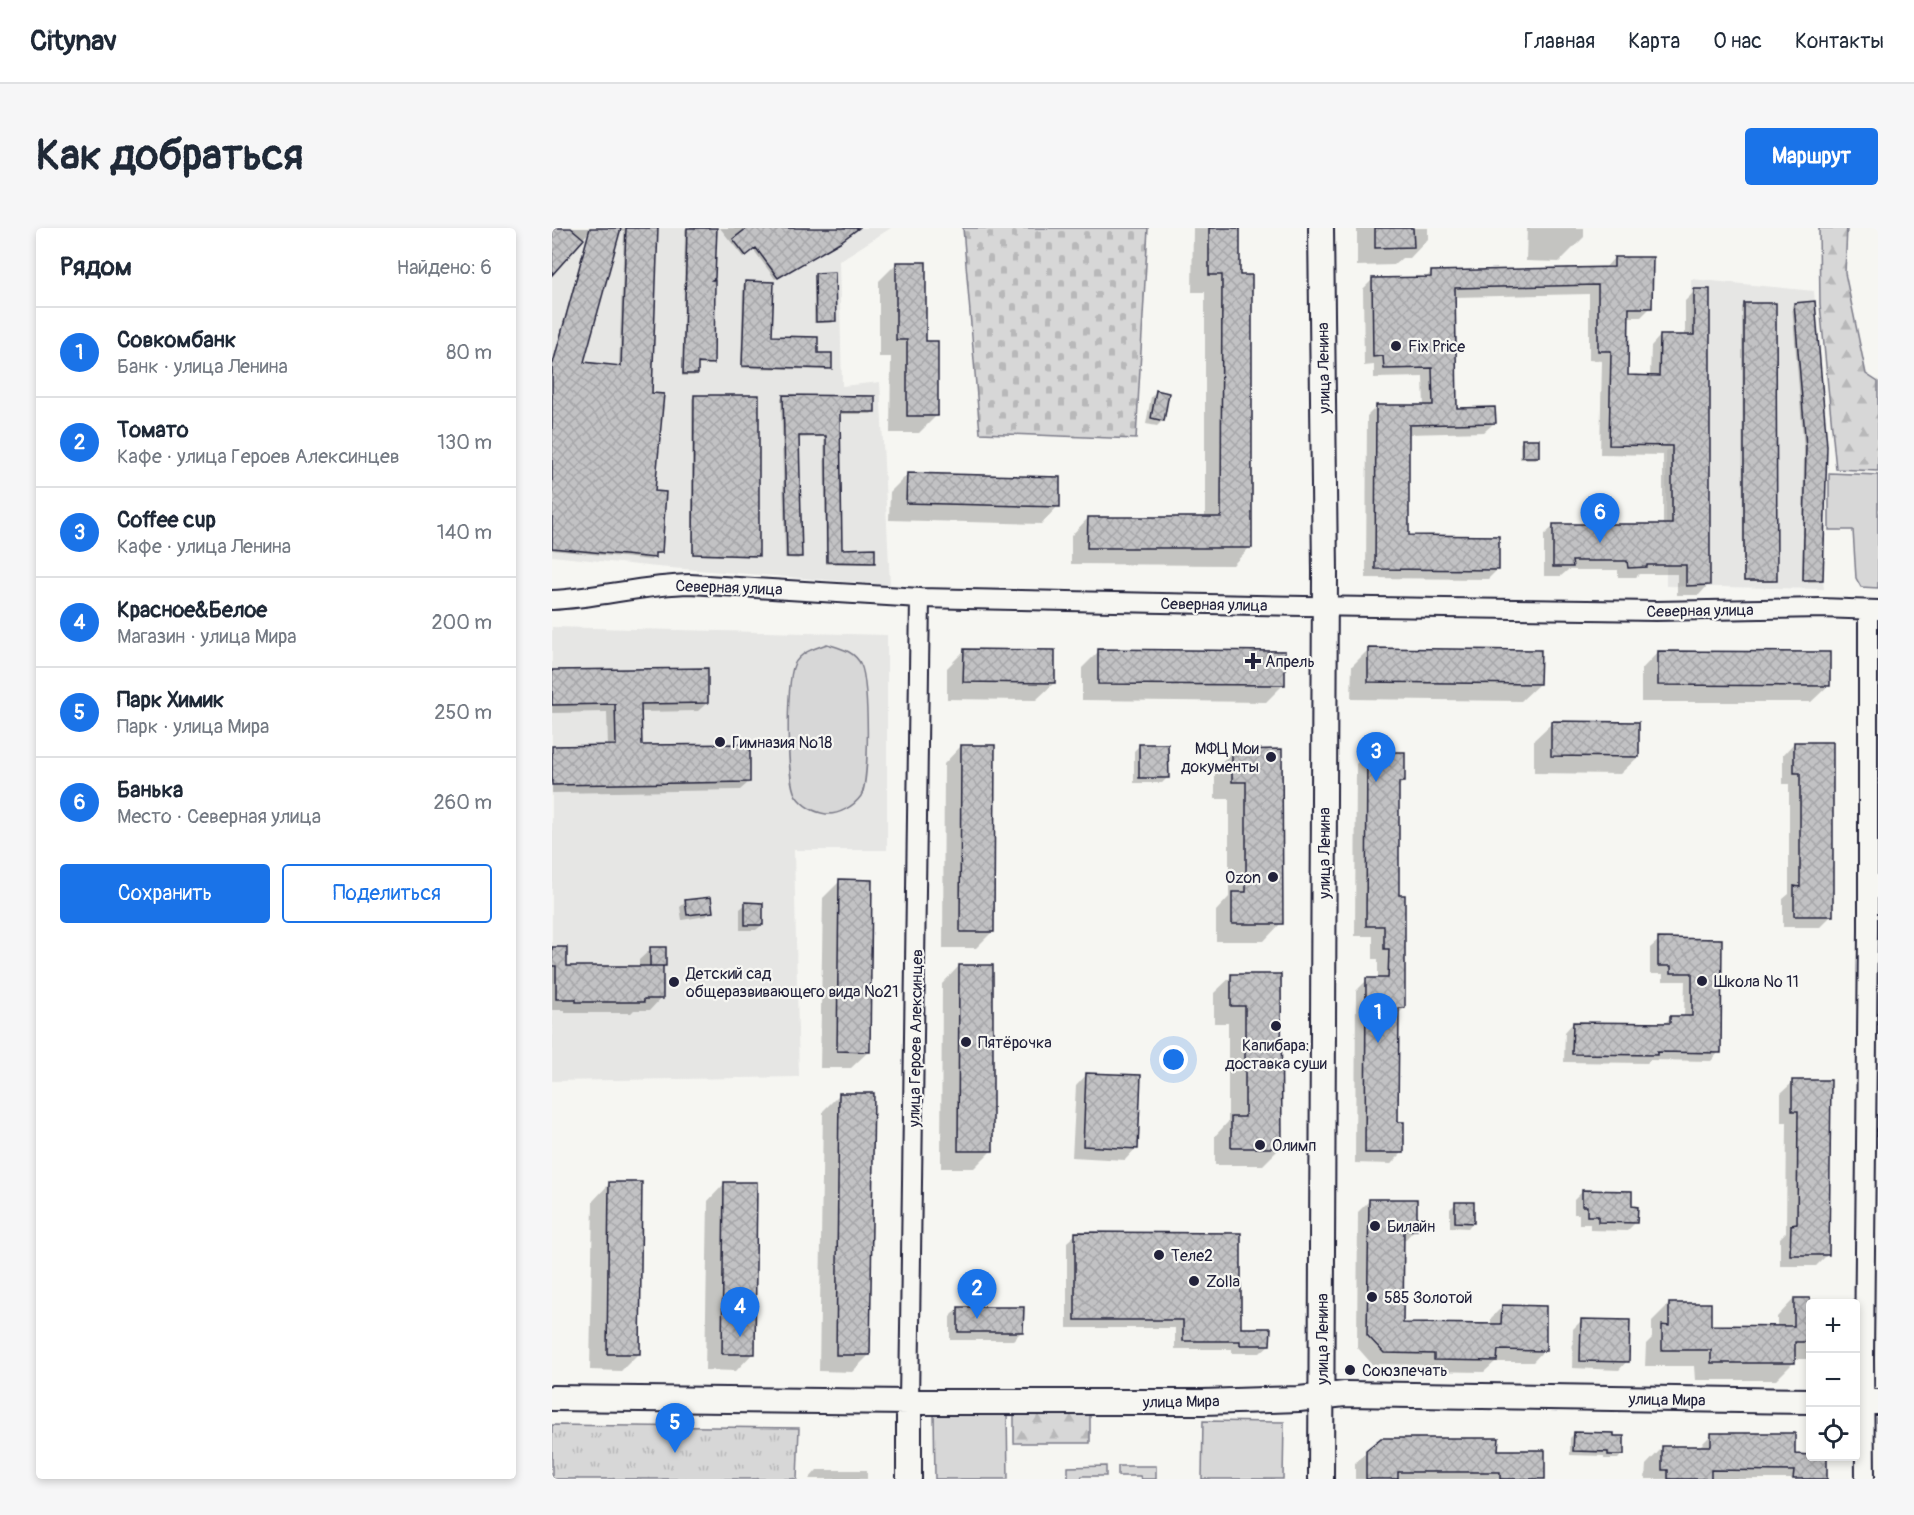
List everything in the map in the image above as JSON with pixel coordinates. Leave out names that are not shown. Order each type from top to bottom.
[{"type":"street","name":"улица Ленина","points":[[1321,228],[1325,607],[1321,1479]]},
{"type":"street","name":"Северная улица","points":[[552,600],[574,599],[660,585],[690,584],[920,598],[1325,607],[1656,611],[1820,608],[1873,610]]},
{"type":"street","name":"улица Героев Алексинцев","points":[[909,1479],[920,598]]},
{"type":"street","points":[[1865,1479],[1868,930],[1873,610]]},
{"type":"street","name":"улица Мира","points":[[552,1398],[909,1402],[1203,1402],[1299,1399],[1345,1394],[1806,1401]]},
{"type":"shaded area","points":[[552,228],[891,228],[839,261],[842,386],[880,382],[890,585],[657,567],[552,556]]},
{"type":"shaded area","points":[[1691,279],[1814,291],[1827,446],[1824,589],[1666,586],[1666,450],[1690,449]]},
{"type":"shaded area","name":"Гимназия №18","points":[[552,627],[887,635],[887,850],[794,850],[799,1077],[552,1081]]},
{"type":"green space","points":[[963,228],[1148,228],[1136,439],[980,433]]},
{"type":"green space","points":[[1819,228],[1847,228],[1845,273],[1866,374],[1878,382],[1878,471],[1836,469],[1820,304]]},
{"type":"green space","points":[[1829,473],[1878,475],[1878,588],[1861,587],[1856,578],[1853,530],[1829,530]]},
{"type":"green space","points":[[827,644],[851,653],[861,665],[866,690],[867,752],[861,796],[846,809],[826,814],[809,808],[796,796],[790,772],[788,732],[791,675],[794,665],[804,654]]},
{"type":"green space","points":[[1014,1411],[1090,1411],[1090,1443],[1014,1443]]},
{"type":"green space","points":[[1007,1412],[1008,1479],[935,1479],[934,1413]]},
{"type":"green space","points":[[1203,1421],[1284,1422],[1283,1479],[1202,1479]]},
{"type":"green space","points":[[552,1425],[799,1428],[797,1479],[552,1479]]},
{"type":"green space","points":[[1106,1466],[1106,1476],[1082,1476],[1081,1479],[1068,1479],[1068,1467]]},
{"type":"green space","points":[[1118,1466],[1156,1466],[1156,1479],[1118,1476]]},
{"type":"building","points":[[552,228],[571,228],[584,239],[552,275]]},
{"type":"building","points":[[590,228],[621,228],[584,362],[621,366],[626,228],[658,228],[652,393],[664,394],[655,491],[666,492],[662,553],[655,553],[655,558],[552,548],[552,367]]},
{"type":"building","points":[[687,228],[717,228],[715,278],[712,280],[715,280],[714,364],[698,363],[698,374],[683,374]]},
{"type":"building","points":[[747,228],[859,228],[840,242],[778,278],[756,248],[746,256],[733,239]]},
{"type":"building","points":[[1209,228],[1240,228],[1240,275],[1252,275],[1252,548],[1087,548],[1088,517],[1221,517],[1222,275],[1209,275]]},
{"type":"building","points":[[1375,228],[1413,228],[1414,247],[1375,248]]},
{"type":"building","points":[[1614,257],[1653,257],[1652,308],[1629,308],[1628,375],[1659,376],[1660,335],[1694,335],[1694,289],[1710,289],[1710,585],[1686,586],[1686,565],[1647,565],[1647,567],[1628,568],[1627,561],[1572,561],[1573,567],[1553,567],[1553,524],[1672,524],[1672,446],[1609,445],[1611,351],[1598,351],[1598,285],[1455,288],[1457,408],[1495,407],[1496,423],[1409,425],[1409,535],[1499,536],[1499,570],[1375,569],[1376,405],[1433,405],[1432,368],[1384,369],[1383,356],[1373,357],[1372,278],[1431,277],[1431,271],[1614,267]]},
{"type":"building","points":[[896,262],[926,262],[926,341],[938,341],[938,416],[907,416],[907,340],[896,340]]},
{"type":"building","points":[[835,272],[836,321],[816,322],[815,273]]},
{"type":"building","points":[[745,281],[774,282],[772,336],[818,337],[818,353],[832,353],[832,369],[742,366]]},
{"type":"building","points":[[1815,301],[1827,446],[1823,580],[1803,580],[1806,447],[1794,303]]},
{"type":"building","points":[[1744,303],[1776,303],[1777,581],[1744,581]]},
{"type":"building","points":[[1156,390],[1169,393],[1164,421],[1151,418]]},
{"type":"building","points":[[694,395],[759,395],[759,556],[693,554]]},
{"type":"building","points":[[783,395],[875,396],[875,412],[840,412],[842,549],[875,548],[875,563],[827,562],[826,436],[799,436],[802,557],[787,557]]},
{"type":"building","points":[[1522,439],[1539,439],[1539,457],[1522,457]]},
{"type":"building","points":[[907,473],[1060,477],[1060,507],[906,503]]},
{"type":"building","points":[[1368,648],[1541,650],[1540,684],[1368,682]]},
{"type":"building","points":[[964,649],[1055,650],[1055,683],[963,682]]},
{"type":"building","points":[[1098,649],[1285,651],[1285,685],[1098,684]]},
{"type":"building","points":[[1658,651],[1830,652],[1830,686],[1658,685]]},
{"type":"building","points":[[708,668],[708,703],[641,704],[642,745],[750,744],[750,782],[552,785],[552,746],[616,745],[615,704],[552,705],[552,670]]},
{"type":"building","points":[[1551,721],[1639,722],[1639,757],[1551,756]]},
{"type":"building","points":[[1794,742],[1833,742],[1833,916],[1794,916],[1794,886],[1800,887],[1800,773],[1794,773]]},
{"type":"building","points":[[1139,744],[1168,744],[1169,778],[1139,778]]},
{"type":"building","points":[[961,745],[995,745],[994,932],[960,932]]},
{"type":"building","points":[[1282,749],[1283,924],[1232,924],[1232,892],[1246,892],[1246,782],[1232,782],[1232,750]]},
{"type":"building","points":[[1367,752],[1405,752],[1405,782],[1399,782],[1399,895],[1405,895],[1405,1008],[1399,1008],[1398,1122],[1404,1122],[1404,1153],[1365,1153],[1366,978],[1388,978],[1389,949],[1384,949],[1384,926],[1366,926]]},
{"type":"building","points":[[839,879],[872,880],[870,1052],[837,1051]]},
{"type":"building","points":[[711,897],[713,912],[687,915],[685,900]]},
{"type":"building","points":[[745,902],[763,903],[763,925],[745,925]]},
{"type":"building","points":[[1658,938],[1722,939],[1721,1053],[1572,1054],[1573,1022],[1670,1023],[1670,1016],[1692,1016],[1692,973],[1671,973],[1671,966],[1658,966]]},
{"type":"building","points":[[552,947],[567,947],[567,966],[663,966],[663,999],[644,999],[644,1002],[576,1002],[576,999],[556,999],[556,966],[552,966]]},
{"type":"building","points":[[650,947],[666,947],[666,966],[650,966]]},
{"type":"building","points":[[959,965],[993,965],[993,1151],[958,1151]]},
{"type":"building","points":[[1231,974],[1281,974],[1282,1148],[1231,1148],[1231,1117],[1245,1117],[1245,1006],[1231,1006]]},
{"type":"building","points":[[1086,1073],[1141,1075],[1138,1149],[1083,1146]]},
{"type":"building","points":[[1792,1080],[1831,1080],[1829,1255],[1790,1255],[1791,1225],[1797,1224],[1798,1111],[1792,1111]]},
{"type":"building","points":[[839,1093],[874,1093],[870,1355],[836,1355]]},
{"type":"building","points":[[609,1182],[642,1182],[640,1354],[607,1354]]},
{"type":"building","points":[[724,1182],[757,1182],[755,1354],[722,1354]]},
{"type":"building","points":[[1582,1190],[1632,1191],[1632,1206],[1638,1207],[1637,1223],[1598,1222],[1598,1216],[1587,1216],[1587,1206],[1582,1206]]},
{"type":"building","points":[[1369,1199],[1417,1199],[1417,1230],[1404,1230],[1403,1323],[1501,1324],[1502,1305],[1546,1306],[1546,1351],[1498,1350],[1497,1361],[1434,1360],[1434,1354],[1384,1353],[1367,1335]]},
{"type":"building","points":[[1455,1202],[1474,1202],[1474,1223],[1455,1222]]},
{"type":"building","points":[[1075,1232],[1241,1233],[1241,1328],[1271,1328],[1270,1345],[1240,1345],[1240,1341],[1183,1341],[1183,1320],[1075,1320]]},
{"type":"building","points":[[1794,1298],[1810,1298],[1806,1299],[1806,1342],[1795,1342],[1795,1363],[1711,1363],[1711,1350],[1662,1350],[1662,1325],[1669,1326],[1669,1303],[1711,1303],[1711,1325],[1794,1326]]},
{"type":"building","points":[[958,1307],[1024,1307],[1023,1332],[958,1332]]},
{"type":"building","points":[[1581,1319],[1630,1320],[1629,1362],[1580,1361]]},
{"type":"building","points":[[1574,1432],[1614,1433],[1614,1436],[1624,1436],[1624,1455],[1573,1451]]},
{"type":"building","points":[[1711,1433],[1795,1433],[1795,1454],[1806,1455],[1806,1461],[1827,1461],[1827,1479],[1793,1479],[1794,1471],[1711,1470],[1711,1479],[1668,1479],[1668,1470],[1662,1470],[1662,1446],[1711,1446]]},
{"type":"building","points":[[1381,1438],[1499,1438],[1498,1450],[1545,1450],[1545,1479],[1500,1479],[1500,1472],[1398,1472],[1398,1479],[1366,1479],[1366,1450]]},
{"type":"place","name":"Fix Price","points":[[1396,346]]},
{"type":"place","name":"Банька","points":[[1600,543]]},
{"type":"place","name":"Апрель","points":[[1253,661]]},
{"type":"place","name":"Гимназия №18","points":[[720,742]]},
{"type":"place","name":"МФЦ Мои документы","points":[[1271,757]]},
{"type":"place","name":"Coffee cup","points":[[1376,782]]},
{"type":"place","name":"Ozon","points":[[1273,877]]},
{"type":"place","name":"Школа № 11","points":[[1702,981]]},
{"type":"place","name":"Детский сад общеразвивающего вида №21","points":[[674,982]]},
{"type":"place","name":"Капибара: доставка суши","points":[[1276,1026]]},
{"type":"place","name":"Пятёрочка","points":[[966,1042]]},
{"type":"place","name":"Совкомбанк","points":[[1378,1043]]},
{"type":"place","name":"Олимп","points":[[1260,1145]]},
{"type":"place","name":"Билайн","points":[[1375,1226]]},
{"type":"place","name":"Теле2","points":[[1159,1255]]},
{"type":"place","name":"Zolla","points":[[1194,1281]]},
{"type":"place","name":"585 Золотой","points":[[1372,1297]]},
{"type":"place","name":"Томато","points":[[977,1319]]},
{"type":"place","name":"Красное&Белое","points":[[740,1337]]},
{"type":"place","name":"Союзпечать","points":[[1350,1370]]},
{"type":"place","name":"Парк Химик","points":[[675,1453]]}]
